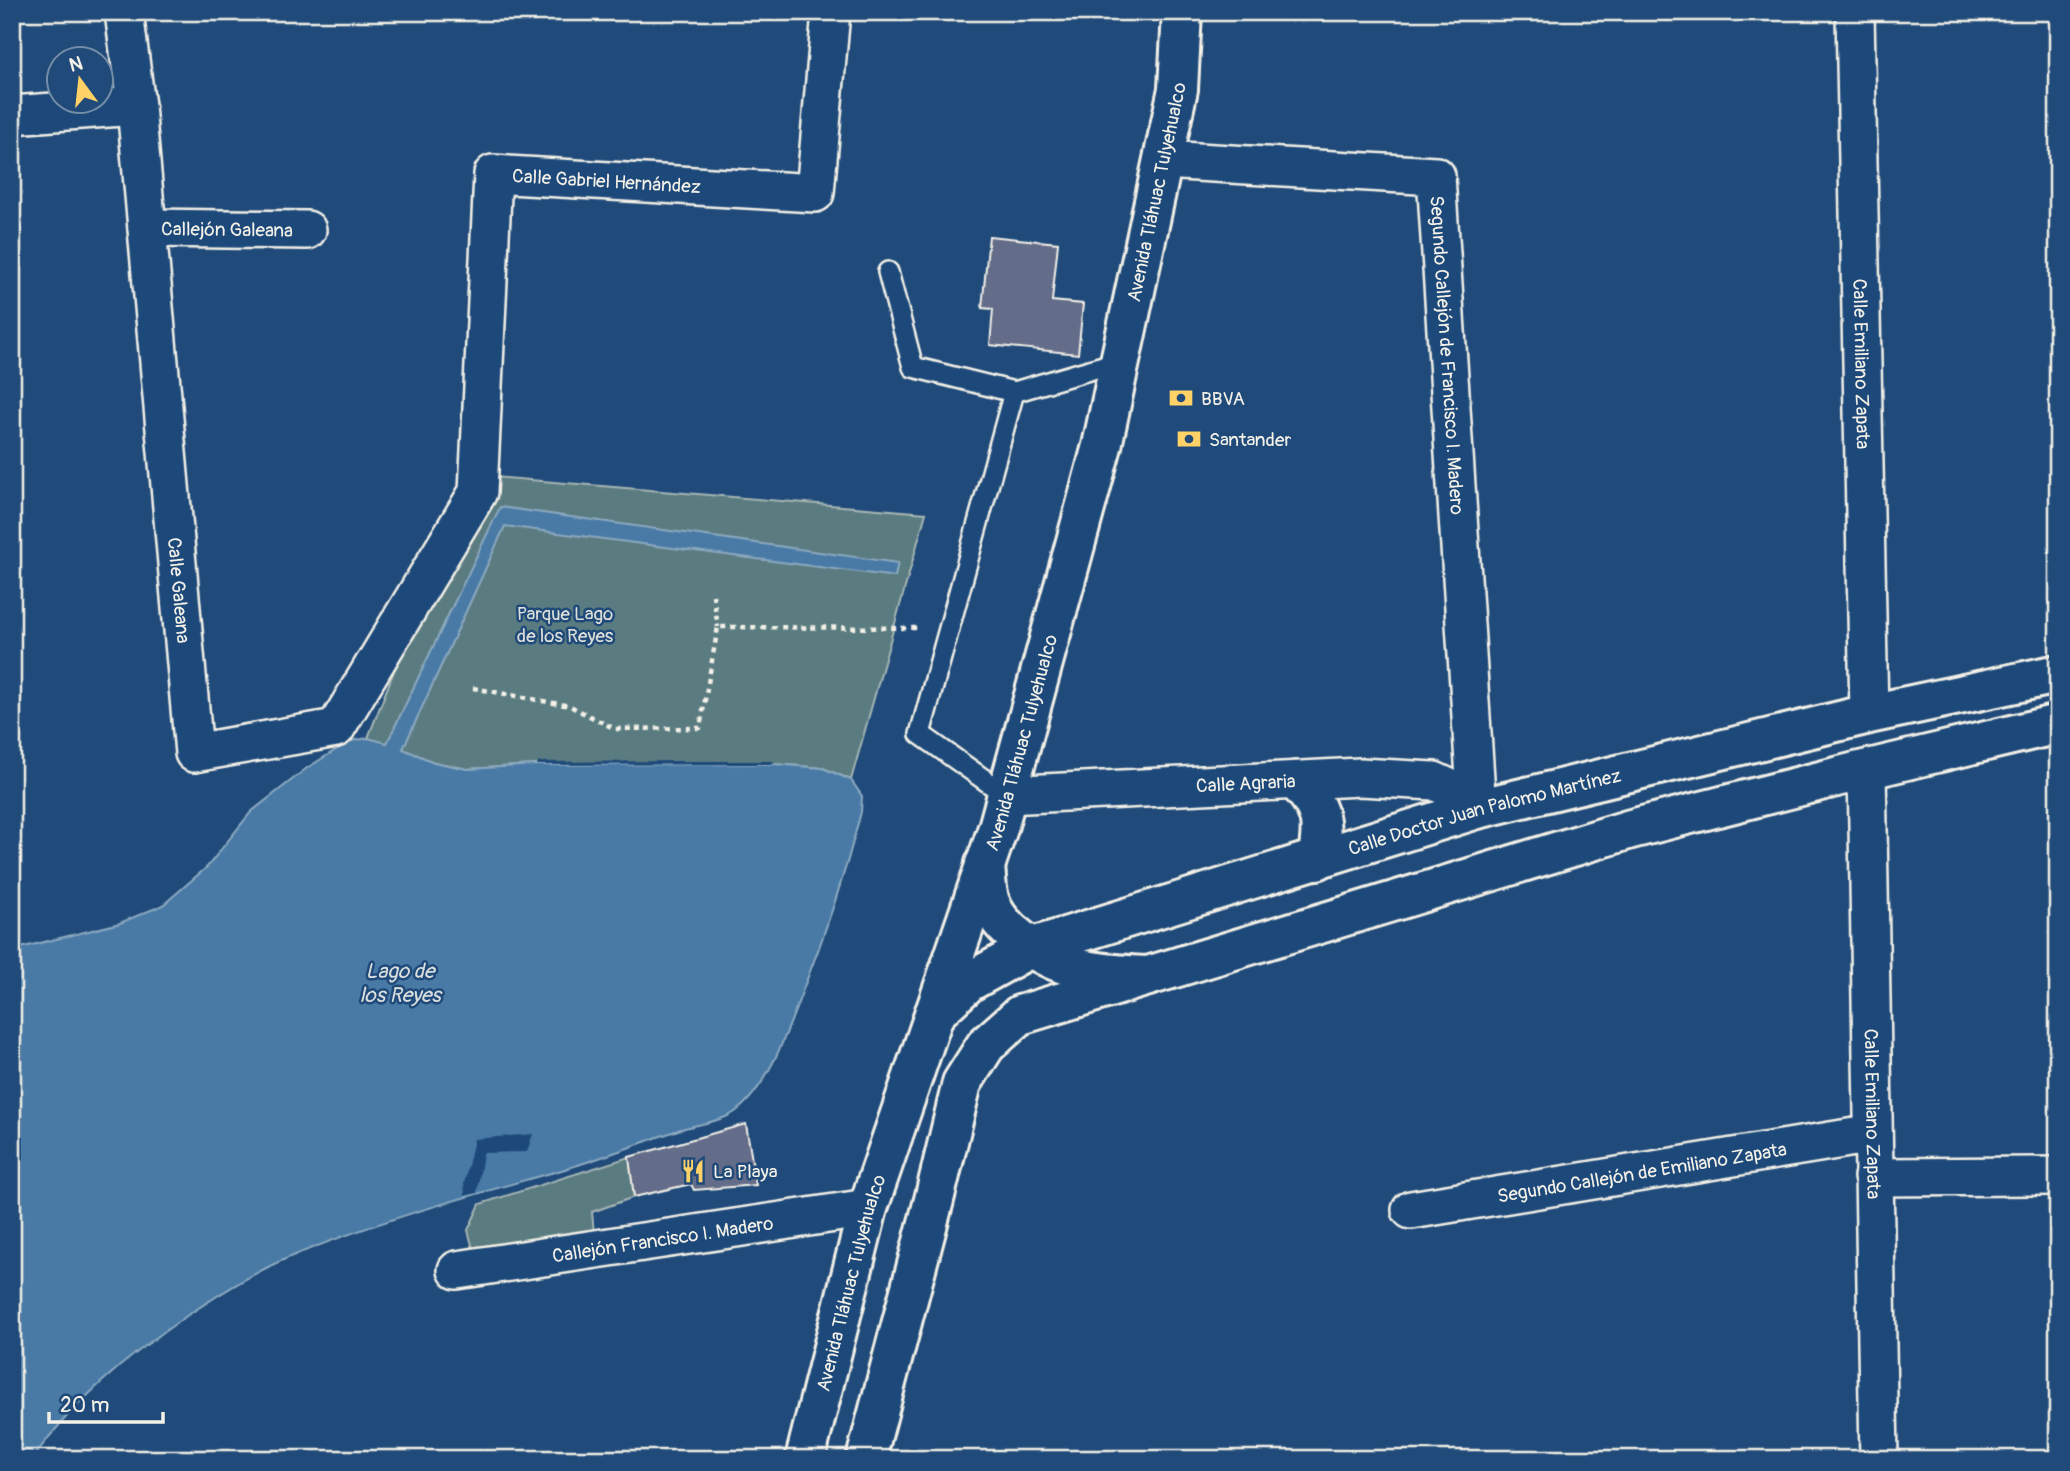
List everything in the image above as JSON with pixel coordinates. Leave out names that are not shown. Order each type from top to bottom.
[{"type":"street","name":"Calle Galeana","points":[[124,12],[136,106],[194,753],[335,728],[478,492]]},
{"type":"street","name":"Calle Gabriel Hernández","points":[[478,492],[493,174],[815,193],[831,12]]},
{"type":"street","name":"Avenida Tláhuac Tulyehualco","points":[[805,1459],[868,1208],[985,864],[1102,446],[1178,89],[1182,12]]},
{"type":"street","name":"Calle Emiliano Zapata","points":[[1855,12],[1869,714]]},
{"type":"street","points":[[12,115],[136,106]]},
{"type":"street","name":"Segundo Callejón de Francisco I. Madero","points":[[1163,160],[1436,176],[1477,809]]},
{"type":"street","name":"Callejón Galeana","points":[[147,228],[307,230]]},
{"type":"street","name":"Calle Doctor Juan Palomo Martínez","points":[[934,1014],[969,982],[1030,948],[1477,809],[1869,714],[2058,674]]},
{"type":"street","points":[[866,1459],[962,1083],[986,1045],[1020,1015],[1631,829],[2058,724]]},
{"type":"street","name":"Calle Emiliano Zapata","points":[[1867,769],[1879,1459]]},
{"type":"street","name":"Calle Agraria","points":[[1006,795],[1360,777],[1434,781],[1458,792],[1477,809]]},
{"type":"street","points":[[1296,781],[1318,809],[1322,824],[1317,860]]},
{"type":"street","points":[[985,864],[990,902],[1005,928],[1030,948],[1055,963],[1099,974],[1147,976]]},
{"type":"street","name":"Segundo Callejón de Emiliano Zapata","points":[[1411,1210],[1873,1134]]},
{"type":"street","points":[[1873,1177],[2058,1176]]},
{"type":"street","name":"Callejón Francisco I. Madero","points":[[457,1270],[868,1208]]},
{"type":"lane","points":[[888,272],[913,367],[1014,392],[1120,361]]},
{"type":"lane","points":[[1006,795],[920,734],[1014,392]]},
{"type":"path","points":[[472,688],[570,706],[615,729],[699,728],[718,627],[713,595]]},
{"type":"path","points":[[718,627],[948,628]]},
{"type":"green space","name":"Parque Lago de los Reyes","points":[[470,475],[926,513],[851,780],[823,768],[774,764],[537,765],[467,769],[434,762],[368,738]]},
{"type":"green space","points":[[629,1157],[634,1197],[592,1212],[594,1234],[473,1249],[468,1230],[480,1204]]},
{"type":"water","name":"Lago de los Reyes","points":[[500,507],[898,563],[895,577],[505,526],[403,749],[434,762],[467,769],[537,765],[774,764],[823,768],[851,780],[862,796],[855,835],[818,950],[767,1074],[747,1102],[724,1118],[385,1222],[317,1246],[258,1272],[185,1317],[122,1364],[65,1418],[32,1459],[12,1459],[12,950],[120,923],[163,905],[207,867],[251,812],[307,768],[350,741],[368,738],[387,743]]},
{"type":"pier","points":[[773,761],[774,764],[537,765],[539,762]]},
{"type":"pier","points":[[533,1134],[527,1152],[483,1153],[477,1193],[465,1196],[464,1184],[474,1139]]},
{"type":"building","points":[[989,236],[1058,243],[1052,301],[1083,304],[1078,354],[990,345],[993,309],[982,308]]},
{"type":"building","name":"La Playa","points":[[746,1124],[756,1185],[694,1190],[691,1184],[634,1197],[629,1157]]},
{"type":"place","name":"BBVA","points":[[1181,398]]},
{"type":"place","name":"Santander","points":[[1189,439]]},
{"type":"place","name":"La Playa","points":[[693,1171]]}]
